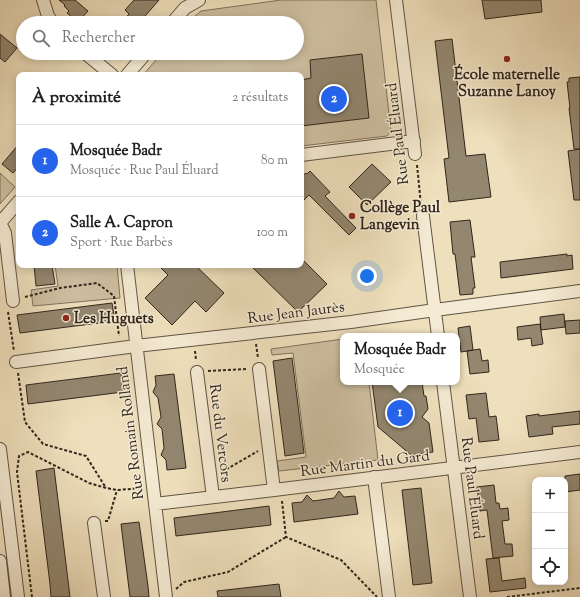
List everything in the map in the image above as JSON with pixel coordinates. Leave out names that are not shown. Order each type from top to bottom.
[{"type":"street","points":[[43,0],[48,16]]},
{"type":"street","points":[[178,16],[185,8],[199,0]]},
{"type":"street","name":"Rue Paul Éluard","points":[[396,0],[416,154]]},
{"type":"street","points":[[94,60],[108,72]]},
{"type":"street","points":[[130,72],[140,60]]},
{"type":"street","points":[[304,155],[414,141]]},
{"type":"street","points":[[13,301],[4,233],[0,223],[16,204]]},
{"type":"street","points":[[423,216],[438,333]]},
{"type":"street","name":"Rue Romain Rolland","points":[[127,268],[155,504],[169,594]]},
{"type":"street","name":"Rue Jean Jaurès","points":[[16,362],[136,346],[351,322],[580,291]]},
{"type":"street","points":[[259,369],[268,445],[277,490]]},
{"type":"street","name":"Rue du Vercors","points":[[197,372],[213,498]]},
{"type":"street","name":"Rue Paul Éluard","points":[[444,385],[470,597]]},
{"type":"street","points":[[0,449],[18,597]]},
{"type":"street","name":"Rue Martin du Gard","points":[[155,504],[580,452]]},
{"type":"street","points":[[374,477],[389,597]]},
{"type":"street","points":[[94,523],[104,597]]},
{"type":"street","points":[[0,561],[4,597]]},
{"type":"path","name":"Rue Paul Éluard","points":[[416,154],[423,216]]},
{"type":"path","points":[[106,488],[86,456],[42,444],[25,422],[8,312],[13,301],[60,288],[97,283],[114,296],[120,348]]},
{"type":"path","points":[[193,340],[197,372],[259,369],[255,333]]},
{"type":"path","points":[[211,479],[268,445]]},
{"type":"path","points":[[32,597],[17,472],[19,456],[28,452],[89,483],[106,488],[117,490],[153,487]]},
{"type":"path","points":[[108,521],[117,490]]},
{"type":"path","points":[[277,490],[286,537]]},
{"type":"path","points":[[169,594],[184,582],[228,572],[286,537]]},
{"type":"path","points":[[286,537],[341,560],[377,597]]},
{"type":"path","points":[[507,597],[580,588]]},
{"type":"path","points":[[548,592],[549,597]]},
{"type":"shaded area","points":[[281,0],[376,0],[391,131],[387,136],[304,146],[304,72],[146,72],[156,60],[304,60],[304,16],[195,16],[201,11]]},
{"type":"shaded area","points":[[0,173],[15,187],[0,204]]},
{"type":"shaded area","points":[[55,268],[117,268],[120,298],[33,306],[31,290],[58,286]]},
{"type":"shaded area","points":[[340,339],[340,385],[369,385],[378,460],[279,471],[277,461],[306,457],[293,353],[272,355],[271,349]]},
{"type":"building","points":[[59,0],[75,0],[88,11],[83,16],[71,16],[67,13],[69,11],[64,6],[65,5]]},
{"type":"building","points":[[134,0],[159,0],[145,16],[127,16],[129,14],[125,10]]},
{"type":"building","points":[[482,0],[541,0],[542,12],[485,19]]},
{"type":"building","points":[[0,34],[16,47],[16,49],[5,62],[0,58]]},
{"type":"building","points":[[452,39],[466,156],[485,154],[491,197],[449,202],[444,159],[449,158],[435,41]]},
{"type":"building","points":[[362,54],[369,118],[304,126],[304,79],[311,78],[310,60]]},
{"type":"building","points":[[580,77],[580,149],[574,149],[567,82],[569,82],[569,78]]},
{"type":"building","points":[[16,148],[16,170],[13,173],[2,164]]},
{"type":"building","points":[[580,149],[580,200],[574,200],[568,151]]},
{"type":"building","points":[[372,164],[391,182],[367,205],[349,187]]},
{"type":"building","points":[[310,171],[330,192],[325,196],[356,228],[349,235],[309,195],[304,200],[304,175]]},
{"type":"building","points":[[470,220],[475,257],[471,257],[475,288],[473,288],[473,294],[460,295],[455,254],[453,254],[450,222]]},
{"type":"building","points":[[567,254],[567,256],[572,255],[573,269],[501,278],[500,262]]},
{"type":"building","points":[[304,261],[327,284],[298,312],[253,268],[304,268]]},
{"type":"building","points":[[34,268],[52,268],[55,284],[36,286]]},
{"type":"building","points":[[161,268],[198,268],[224,293],[206,312],[195,301],[172,325],[145,298],[168,275]]},
{"type":"building","name":"Les Huguets","points":[[112,303],[115,321],[20,333],[17,315]]},
{"type":"building","points":[[564,314],[565,327],[541,330],[540,317]]},
{"type":"building","points":[[580,320],[580,333],[566,334],[565,321]]},
{"type":"building","points":[[540,324],[543,344],[532,346],[531,338],[518,340],[517,327]]},
{"type":"building","points":[[470,326],[473,350],[461,352],[460,333],[459,333],[458,328]]},
{"type":"building","points":[[480,349],[482,361],[488,360],[489,372],[470,374],[467,351]]},
{"type":"building","points":[[292,358],[304,453],[285,456],[273,361]]},
{"type":"building","points":[[121,373],[123,392],[28,404],[26,385]]},
{"type":"building","points":[[174,374],[186,468],[167,470],[166,460],[161,455],[164,448],[162,429],[157,424],[161,417],[158,398],[153,392],[156,385],[155,376]]},
{"type":"building","points":[[372,385],[422,385],[428,409],[422,417],[429,423],[433,452],[411,455],[378,427]]},
{"type":"building","points":[[486,393],[489,417],[496,416],[499,440],[479,442],[476,418],[469,419],[466,395]]},
{"type":"building","points":[[580,411],[580,424],[552,427],[553,434],[529,437],[526,416]]},
{"type":"building","points":[[54,468],[70,597],[51,597],[36,471]]},
{"type":"building","points":[[580,474],[580,490],[568,492],[568,477],[565,476]]},
{"type":"building","points":[[494,485],[496,503],[499,503],[500,509],[508,508],[509,520],[502,521],[505,544],[512,544],[513,556],[493,558],[487,510],[480,511],[477,487]]},
{"type":"building","points":[[421,488],[432,583],[413,585],[402,490]]},
{"type":"building","points":[[339,491],[344,497],[355,496],[358,514],[294,522],[292,503],[302,502],[307,495],[313,501],[334,498]]},
{"type":"building","points":[[269,506],[271,525],[176,536],[174,518]]},
{"type":"building","points":[[139,522],[149,597],[130,597],[121,524]]},
{"type":"building","points":[[499,558],[502,581],[525,578],[526,588],[490,592],[486,559]]},
{"type":"building","points":[[279,584],[281,597],[218,597],[217,591]]},
{"type":"place","name":"École maternelle Suzanne Lanoy","points":[[507,59]]},
{"type":"place","name":"Salle A. Capron","points":[[334,99]]},
{"type":"place","name":"Collège Paul Langevin","points":[[352,216]]},
{"type":"place","name":"Les Huguets","points":[[66,318]]},
{"type":"place","name":"Mosquée Badr","points":[[400,413]]}]
